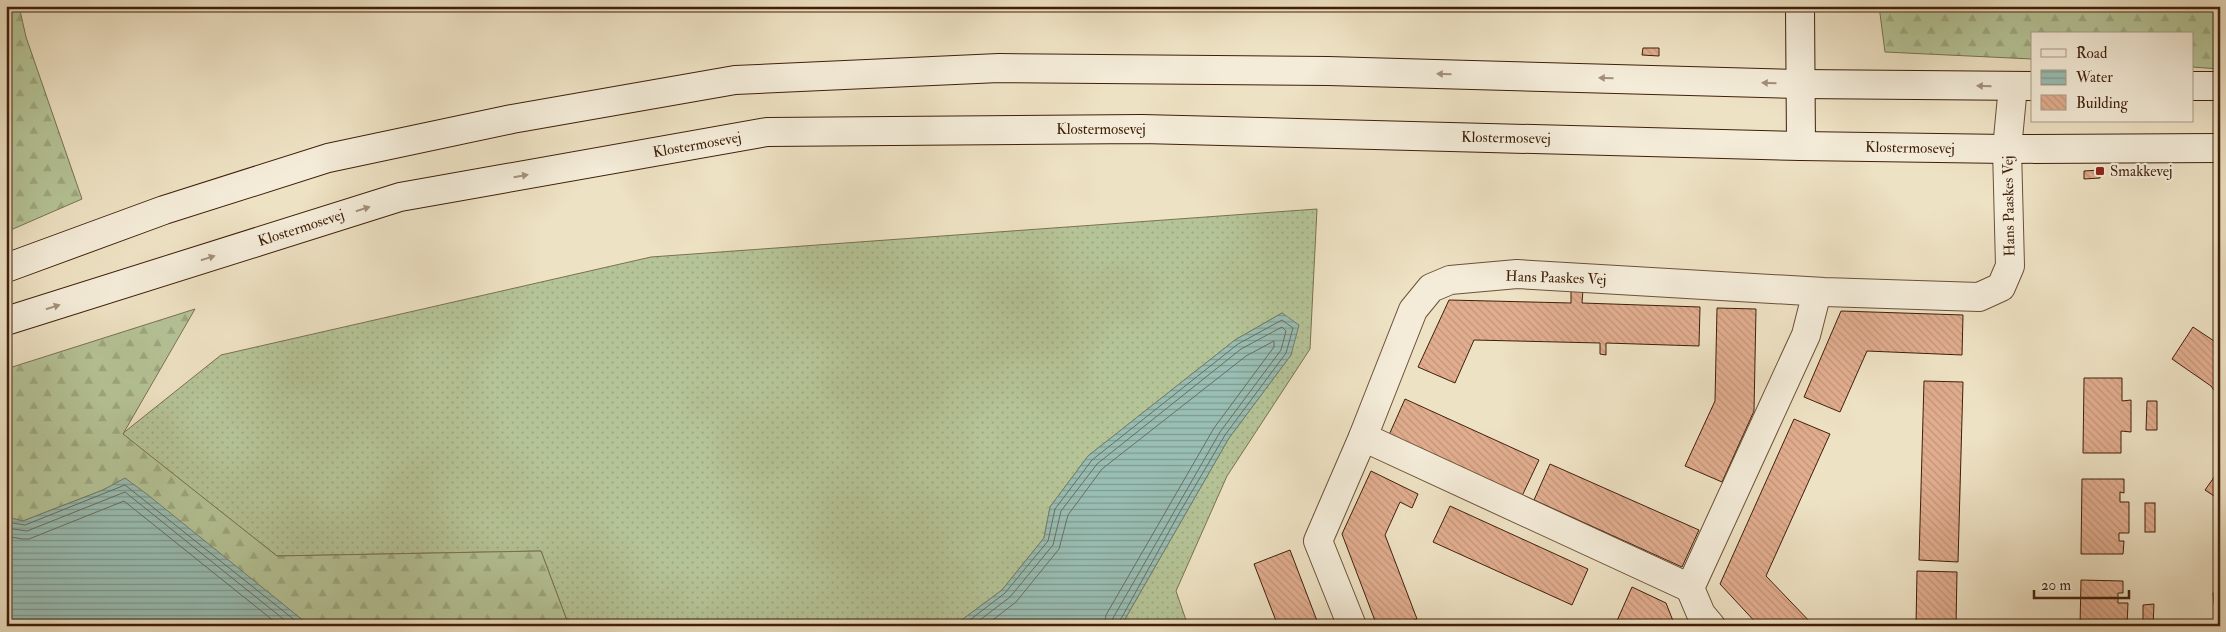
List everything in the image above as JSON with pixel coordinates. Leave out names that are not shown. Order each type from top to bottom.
[{"type":"main road","points":[[1800,6],[1801,146]]},
{"type":"main road","points":[[6,268],[164,210],[328,158],[512,119],[735,80],[999,68],[1328,71],[1800,84],[2022,86]]},
{"type":"main road","name":"Hans Paaskes Vej","points":[[1352,626],[1318,541],[1363,437],[1413,310],[1432,288],[1450,280],[1517,274],[1817,292],[1979,297],[2001,287],[2010,266],[2008,149],[2022,86]]},
{"type":"main road","points":[[2194,86],[2220,86]]},
{"type":"main road","name":"Klostermosevej","points":[[6,321],[400,197],[767,132],[1142,129],[1801,146],[2008,149],[2220,148]]},
{"type":"main road","points":[[1690,588],[1806,334],[1817,292]]},
{"type":"main road","points":[[1363,437],[1690,588],[1701,614],[1711,626]]},
{"type":"green space","points":[[6,6],[19,6],[26,37],[82,199],[6,232]]},
{"type":"green space","points":[[1879,6],[2220,6],[2220,69],[2194,67],[2194,32],[2031,32],[2031,59],[1885,52]]},
{"type":"green space","points":[[1317,209],[1310,349],[1227,476],[1176,591],[1188,626],[1121,626],[1229,438],[1291,355],[1282,313],[1235,340],[1088,456],[1050,507],[1044,538],[1002,590],[959,622],[949,626],[569,626],[541,551],[277,556],[122,434],[221,355],[651,257]]},
{"type":"green space","points":[[195,309],[123,434],[277,556],[541,551],[569,626],[310,626],[125,479],[103,490],[23,521],[6,517],[6,369]]},
{"type":"water","points":[[1282,313],[1299,325],[1291,355],[1229,438],[1121,626],[949,626],[959,622],[1002,590],[1044,538],[1050,507],[1088,456],[1235,340]]},
{"type":"water","points":[[125,478],[310,626],[6,626],[6,517],[23,521],[103,490]]},
{"type":"building","points":[[1643,48],[1659,48],[1659,56],[1642,55]]},
{"type":"building","points":[[2100,170],[2100,178],[2084,179],[2084,171]]},
{"type":"building","points":[[1571,288],[1583,289],[1582,303],[1700,307],[1699,346],[1606,343],[1606,355],[1600,354],[1600,343],[1474,340],[1455,383],[1418,367],[1449,300],[1571,303]]},
{"type":"building","points":[[1717,308],[1756,309],[1754,411],[1722,482],[1685,466],[1715,401]]},
{"type":"building","points":[[1841,311],[1963,315],[1962,355],[1867,351],[1840,412],[1804,397]]},
{"type":"building","points":[[2193,327],[2220,345],[2220,390],[2216,393],[2211,386],[2172,359]]},
{"type":"building","points":[[2084,378],[2122,378],[2122,401],[2131,400],[2131,432],[2121,431],[2121,453],[2083,453]]},
{"type":"building","points":[[1924,381],[1963,382],[1958,562],[1919,560]]},
{"type":"building","points":[[1405,399],[1539,460],[1522,496],[1389,435]]},
{"type":"building","points":[[2147,401],[2157,401],[2157,430],[2146,430]]},
{"type":"building","points":[[1794,419],[1830,434],[1766,576],[1814,626],[1759,626],[1720,584]]},
{"type":"building","points":[[1550,464],[1699,530],[1682,567],[1534,500]]},
{"type":"building","points":[[2220,469],[2220,500],[2205,490]]},
{"type":"building","points":[[1371,471],[1418,494],[1412,508],[1400,502],[1385,535],[1417,619],[1400,626],[1377,626],[1342,534]]},
{"type":"building","points":[[2082,479],[2124,479],[2124,493],[2120,492],[2120,502],[2129,502],[2129,533],[2119,533],[2119,541],[2124,541],[2123,554],[2081,554]]},
{"type":"building","points":[[2145,503],[2155,503],[2155,532],[2145,532]]},
{"type":"building","points":[[1450,506],[1588,569],[1572,605],[1433,542]]},
{"type":"building","points":[[1290,550],[1319,626],[1278,626],[1254,564]]},
{"type":"building","points":[[1917,571],[1957,572],[1956,626],[1916,626]]},
{"type":"building","points":[[2081,580],[2123,581],[2123,593],[2118,593],[2118,603],[2128,603],[2127,626],[2080,626]]},
{"type":"building","points":[[1632,587],[1666,603],[1675,626],[1621,626],[1616,623]]},
{"type":"building","points":[[2220,592],[2220,605],[2214,605],[2213,593]]},
{"type":"building","points":[[2154,604],[2153,626],[2143,626],[2143,605]]},
{"type":"place","name":"Smakkevej","points":[[2100,171]]}]
